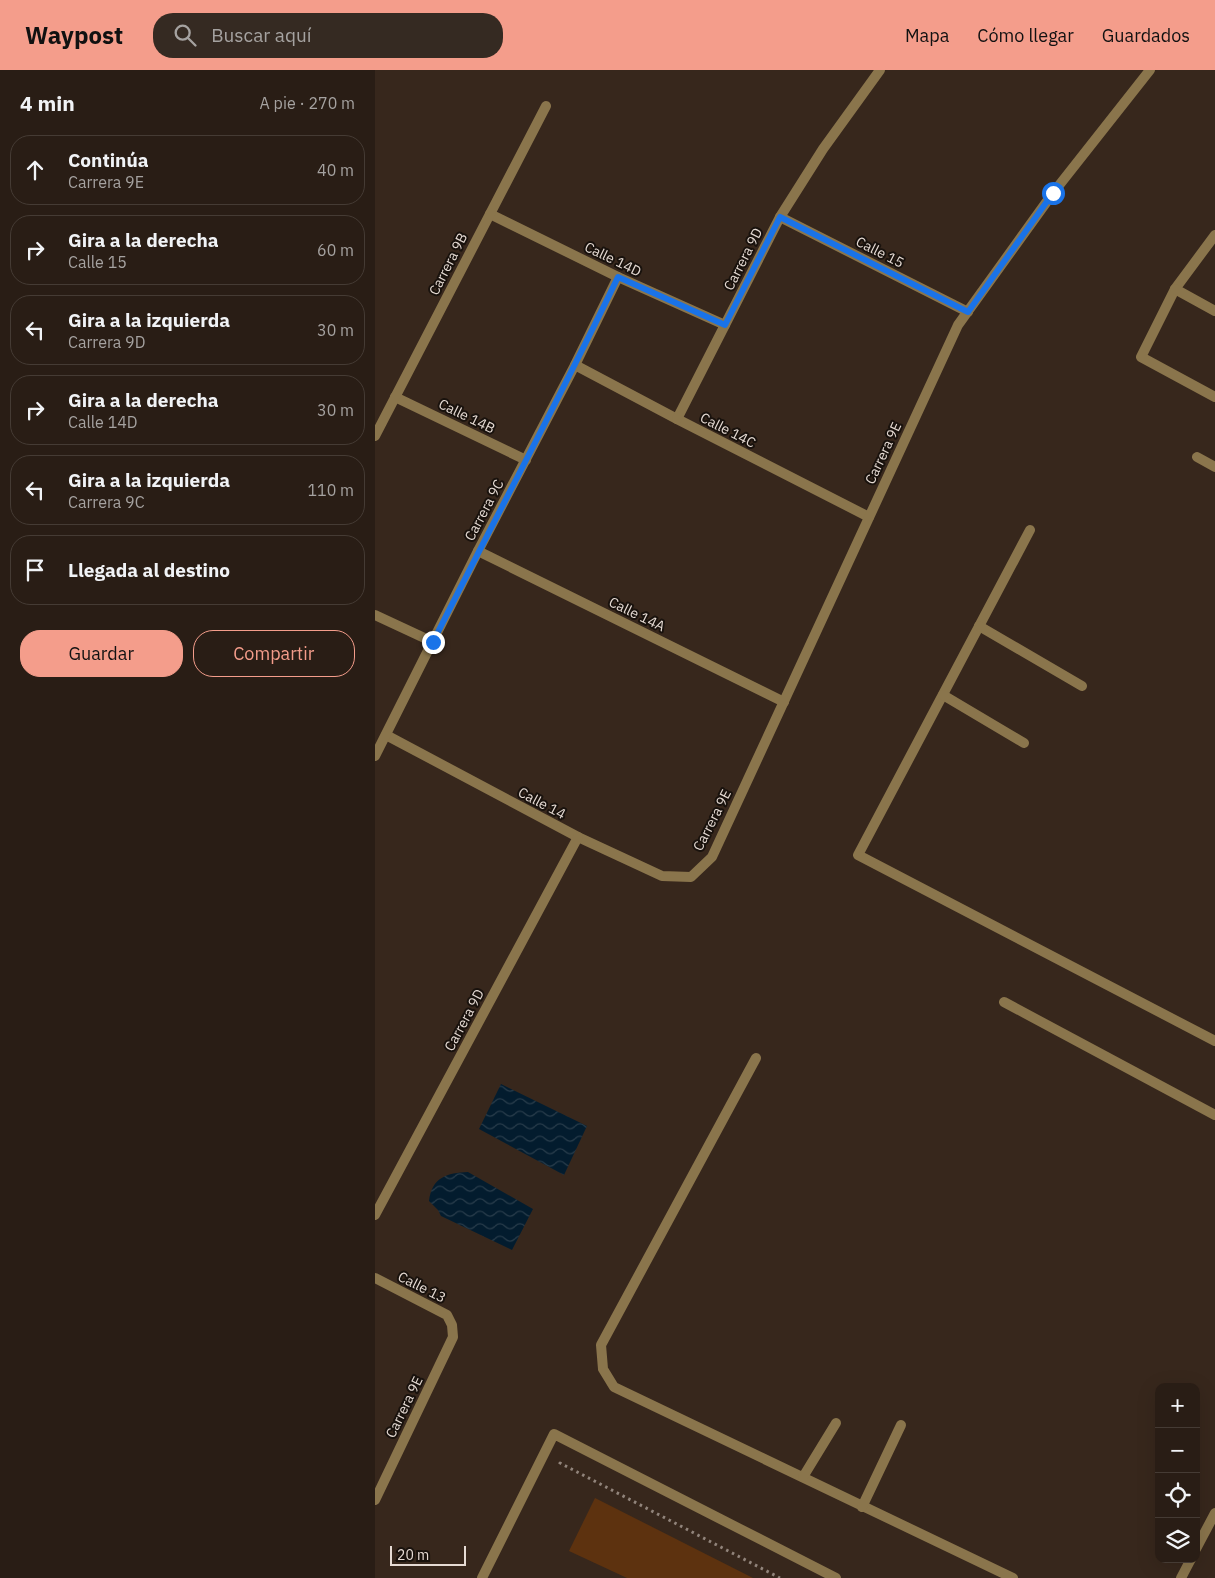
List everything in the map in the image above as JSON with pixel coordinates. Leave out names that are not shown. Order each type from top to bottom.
[{"type":"street","name":"Carrera 9D","points":[[677,419],[780,217],[823,149],[880,70]]},
{"type":"street","name":"Carrera 9E","points":[[691,877],[712,857],[958,325],[1053,193],[1150,70]]},
{"type":"street","name":"Carrera 9B","points":[[375,436],[546,106]]},
{"type":"street","name":"Calle 14D","points":[[490,214],[618,277],[725,325]]},
{"type":"street","name":"Calle 15","points":[[780,217],[968,312]]},
{"type":"street","points":[[1215,235],[1175,289],[1141,358],[1215,397]]},
{"type":"street","name":"Carrera 9C","points":[[375,756],[478,551],[575,366],[618,277]]},
{"type":"street","points":[[1175,289],[1215,311]]},
{"type":"street","name":"Calle 14C","points":[[575,366],[869,517]]},
{"type":"street","name":"Calle 14B","points":[[395,397],[526,460]]},
{"type":"street","points":[[1197,457],[1215,467]]},
{"type":"street","points":[[1030,530],[859,855],[1215,1041]]},
{"type":"street","name":"Calle 14A","points":[[478,551],[784,702]]},
{"type":"street","points":[[375,615],[433,642]]},
{"type":"street","points":[[979,626],[1082,686]]},
{"type":"street","points":[[943,694],[1024,743]]},
{"type":"street","name":"Calle 14","points":[[386,735],[578,837],[662,876],[691,877]]},
{"type":"street","name":"Carrera 9D","points":[[375,1215],[578,837]]},
{"type":"street","points":[[1003,1002],[1215,1116]]},
{"type":"street","points":[[756,1058],[601,1345],[603,1369],[614,1387],[1013,1578]]},
{"type":"street","name":"Calle 13","points":[[375,1278],[447,1315],[452,1325]]},
{"type":"street","name":"Carrera 9E","points":[[375,1500],[453,1337],[452,1325]]},
{"type":"street","points":[[803,1477],[836,1423]]},
{"type":"street","points":[[862,1507],[901,1426]]},
{"type":"street","points":[[482,1578],[554,1434],[836,1578]]},
{"type":"street","points":[[1200,1540],[1215,1512]]},
{"type":"street","points":[[1181,1578],[1189,1563]]},
{"type":"path","points":[[556,1472],[560,1463],[780,1578]]},
{"type":"water","points":[[501,1084],[587,1126],[564,1175],[479,1129]]},
{"type":"water","points":[[468,1172],[533,1209],[512,1250],[441,1216],[429,1201],[433,1186],[442,1178],[447,1175]]},
{"type":"building","points":[[595,1498],[753,1578],[627,1578],[569,1551]]},
{"type":"route","points":[[433,642],[478,551],[575,366],[618,277],[725,325],[780,217],[968,312],[1053,193]]}]
